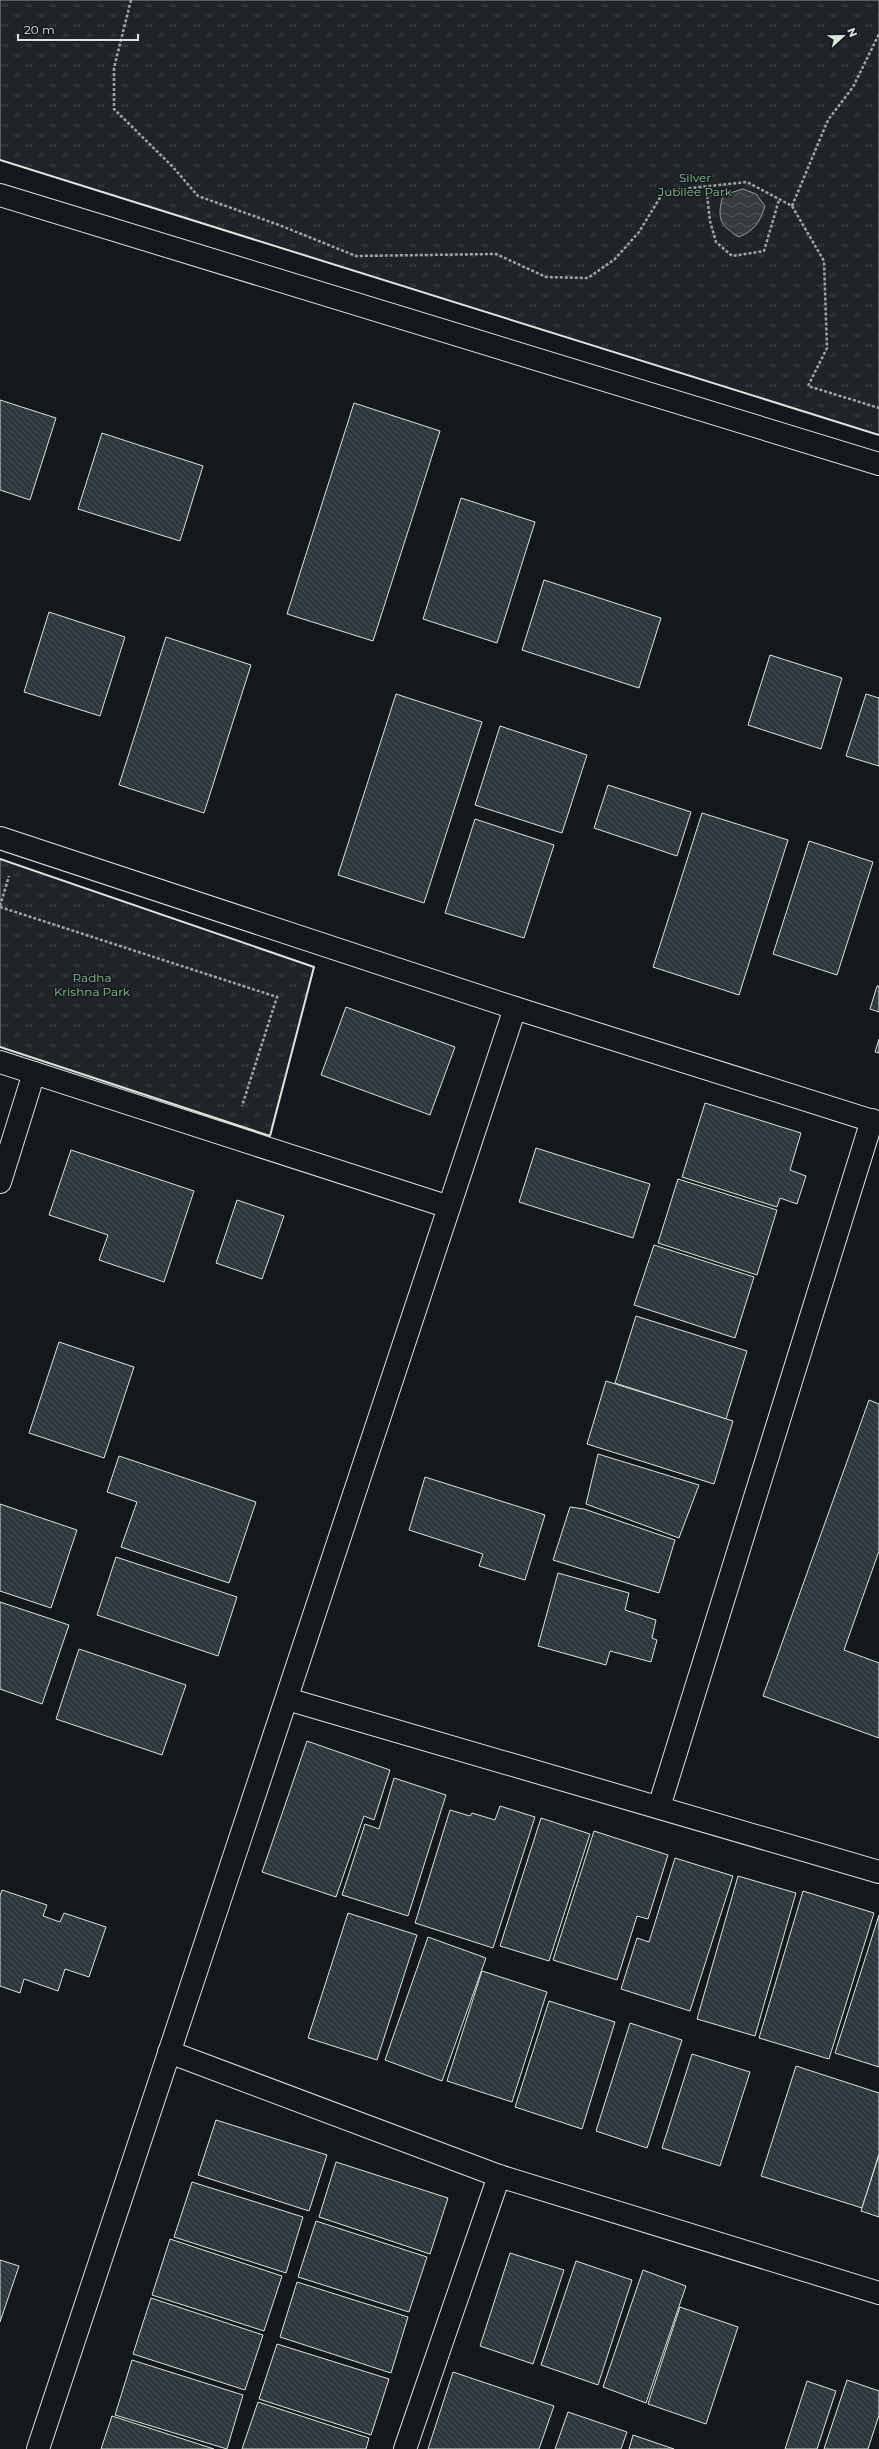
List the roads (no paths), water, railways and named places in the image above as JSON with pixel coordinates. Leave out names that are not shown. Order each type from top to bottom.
[{"type":"street","points":[[0,195],[879,464]]},
{"type":"street","points":[[0,838],[515,1008],[876,1122],[659,1807]]},
{"type":"street","points":[[38,2449],[515,1008]]},
{"type":"street","points":[[0,1062],[449,1207]]},
{"type":"street","points":[[0,1182],[34,1073]]},
{"type":"street","points":[[287,1699],[879,1872]]},
{"type":"street","points":[[170,2052],[499,2176],[879,2293]]},
{"type":"street","points":[[405,2449],[499,2176]]},
{"type":"water","points":[[743,189],[756,194],[765,206],[756,225],[739,237],[727,229],[724,225],[721,220],[720,210],[723,195]]},
{"type":"park label","name":"Silver Jubilee Park","points":[[695,184]]},
{"type":"park label","name":"Radha Krishna Park","points":[[92,984]]}]
